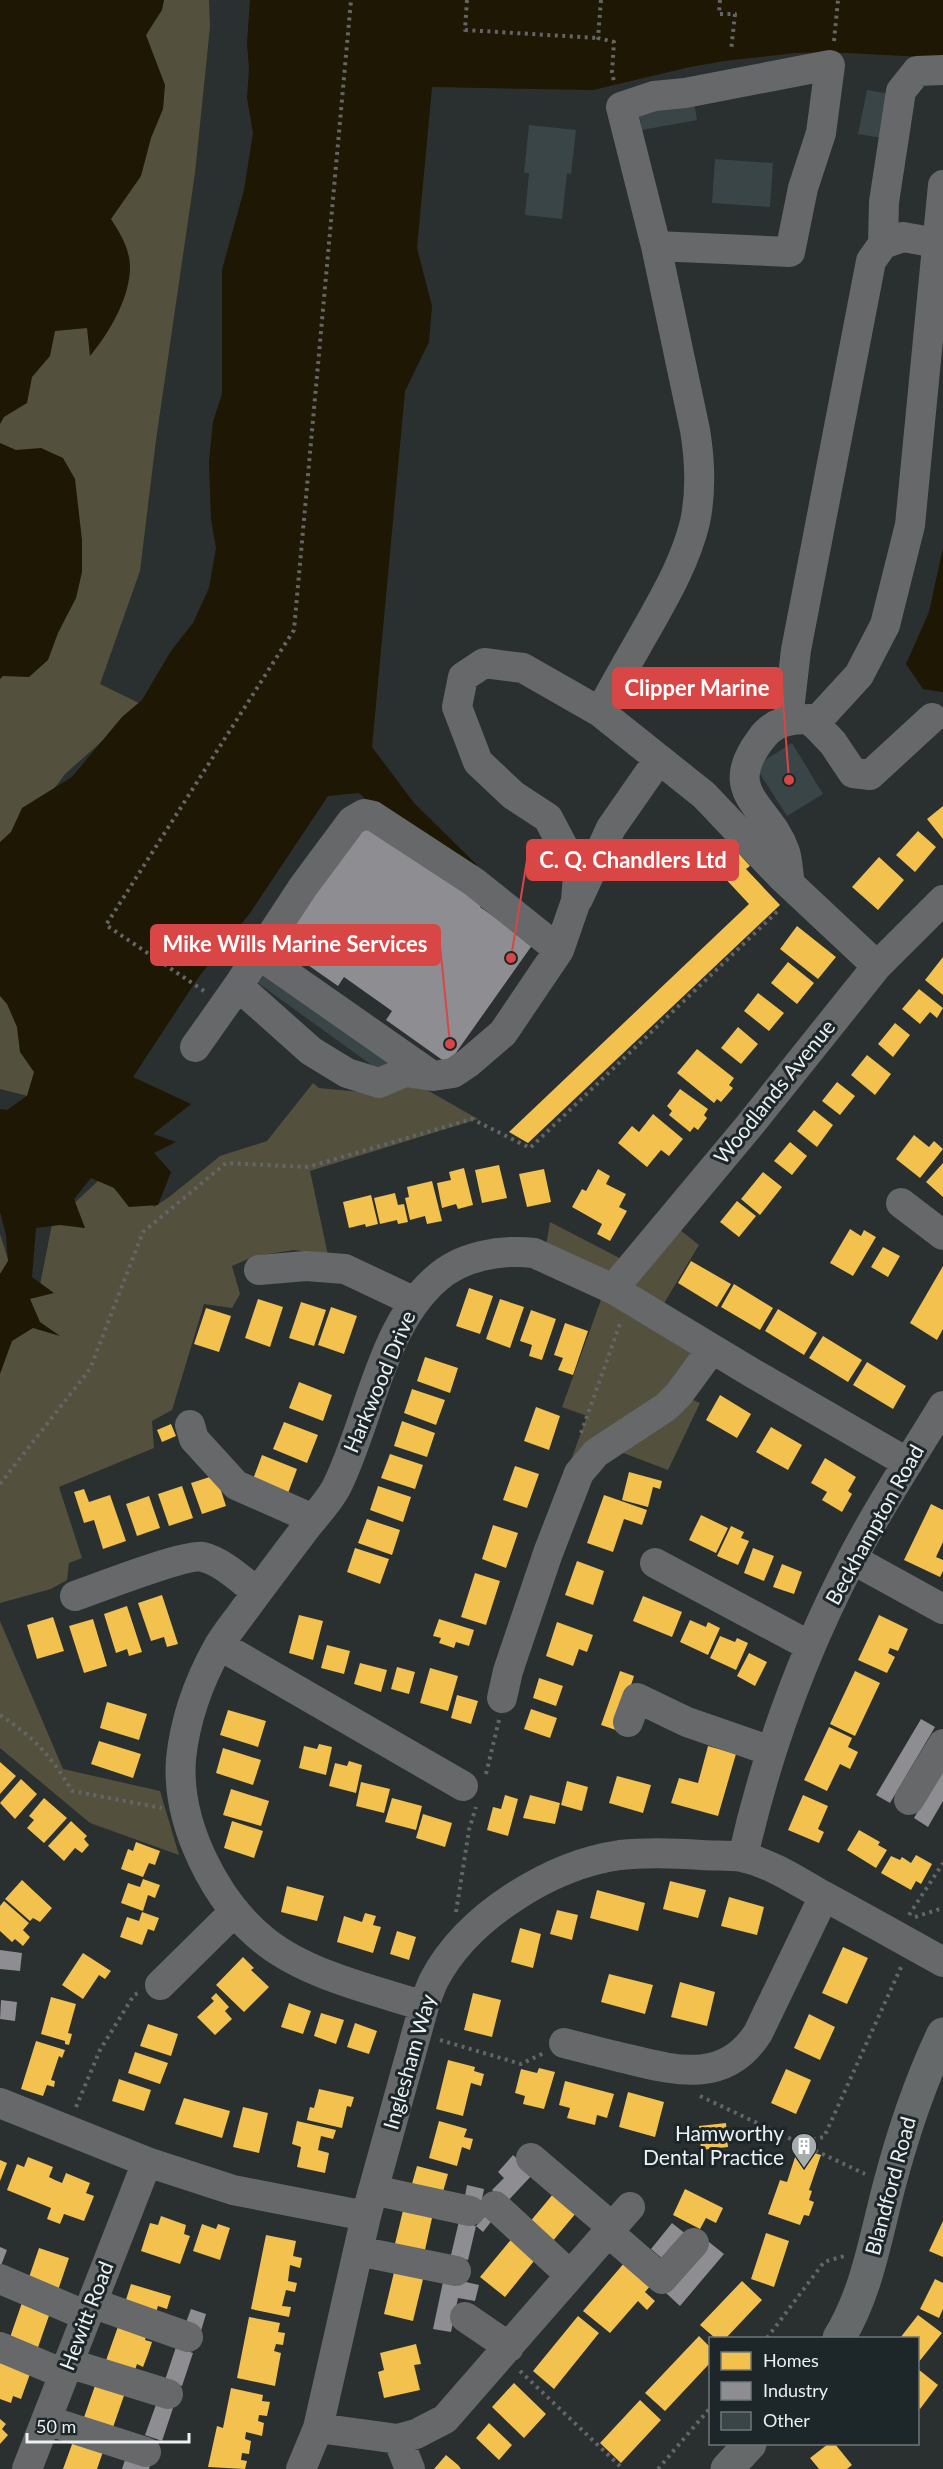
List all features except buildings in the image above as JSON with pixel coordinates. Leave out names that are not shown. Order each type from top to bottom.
[{"type":"main road","name":"Blandford Road","points":[[840,2337],[850,2319],[875,2245],[911,2109],[927,2066],[943,2034]]},
{"type":"main road","points":[[727,2469],[749,2445]]},
{"type":"street","points":[[600,712],[670,587],[683,559],[695,521],[699,455],[656,246],[621,107],[654,96],[685,93],[830,65],[821,133],[802,188],[790,252],[656,246]]},
{"type":"street","points":[[801,721],[796,650],[871,261],[883,244],[884,202],[901,91],[917,71],[943,70]]},
{"type":"street","points":[[794,888],[785,852],[750,798],[743,779],[748,755],[765,733],[801,721],[859,675],[885,625],[910,525],[943,185]]},
{"type":"street","points":[[883,244],[903,237],[937,243]]},
{"type":"street","points":[[576,901],[578,875],[548,818],[513,795],[477,762],[457,707],[463,677],[484,663],[523,668],[600,712],[704,795],[794,888],[877,966]]},
{"type":"street","points":[[801,721],[833,743],[853,773],[870,775],[932,718]]},
{"type":"street","points":[[237,986],[311,1052],[347,1073],[379,1083],[405,1072],[433,1076],[453,1073],[502,1033],[559,950],[576,901],[611,828],[659,759]]},
{"type":"street","points":[[195,1047],[303,887],[352,821],[364,814],[373,816],[474,882],[559,950]]},
{"type":"street","name":"Woodlands Avenue","points":[[621,1294],[749,1126],[877,966],[942,902]]},
{"type":"street","points":[[258,954],[433,1076]]},
{"type":"street","points":[[902,1203],[943,1235]]},
{"type":"street","name":"Harkwood Drive","points":[[420,2019],[328,1976],[265,1942],[236,1911],[219,1891],[195,1842],[186,1813],[181,1761],[199,1687],[219,1645],[335,1490],[397,1332],[424,1290],[448,1269],[474,1258],[519,1251],[534,1253],[621,1294],[908,1462]]},
{"type":"street","points":[[259,1270],[306,1266],[345,1269],[415,1302]]},
{"type":"street","points":[[502,1698],[502,1647],[548,1553],[579,1473],[596,1453],[666,1407],[679,1394],[712,1349]]},
{"type":"street","name":"Beckhampton Road","points":[[743,1857],[755,1803],[771,1751],[810,1646],[852,1559],[943,1406]]},
{"type":"street","points":[[190,1425],[194,1439],[236,1485],[313,1519]]},
{"type":"street","points":[[75,1596],[165,1565],[201,1556],[219,1564],[257,1592]]},
{"type":"street","points":[[852,1559],[943,1609]]},
{"type":"street","points":[[655,1563],[810,1646]]},
{"type":"street","points":[[219,1645],[475,1790]]},
{"type":"street","points":[[628,1722],[637,1698],[687,1722],[771,1751]]},
{"type":"street","points":[[909,1800],[943,1744]]},
{"type":"street","name":"Inglesham Way","points":[[301,2469],[318,2428],[369,2203],[420,2019],[434,1980],[473,1931],[522,1891],[556,1874],[589,1862],[619,1855],[662,1852],[743,1857],[782,1872],[943,1962]]},
{"type":"street","points":[[582,2039],[672,2070],[693,2071],[731,2060],[751,2044],[825,1896]]},
{"type":"street","points":[[160,1985],[236,1911]]},
{"type":"street","points":[[0,2103],[147,2162],[233,2190],[369,2203],[483,2209],[570,2275]]},
{"type":"street","points":[[531,2158],[616,2222],[662,2279],[694,2243]]},
{"type":"street","name":"Hewitt Road","points":[[27,2469],[147,2162]]},
{"type":"street","points":[[318,2428],[398,2439],[416,2434],[445,2419],[616,2222]]},
{"type":"street","points":[[358,2251],[456,2271]]},
{"type":"street","points":[[0,2279],[90,2309],[188,2337]]},
{"type":"street","points":[[465,2317],[505,2350]]},
{"type":"street","points":[[0,2347],[66,2368],[168,2394]]},
{"type":"street","points":[[46,2420],[146,2452]]},
{"type":"street","points":[[398,2439],[410,2469]]},
{"type":"path","points":[[192,984],[106,925],[294,630],[351,0]]},
{"type":"path","points":[[467,0],[465,30],[598,38],[614,42],[612,72]]},
{"type":"path","points":[[598,38],[601,0]]},
{"type":"path","points":[[720,0],[719,14],[735,14],[731,51]]},
{"type":"path","points":[[834,37],[838,0]]},
{"type":"path","points":[[0,1484],[90,1369],[143,1232],[226,1163],[308,1167],[472,1119],[530,1148],[794,888]]},
{"type":"path","points":[[580,1435],[621,1294]]},
{"type":"path","points":[[458,1948],[455,1922],[475,1790],[500,1718],[502,1698]]},
{"type":"path","points":[[0,1715],[35,1741],[53,1759],[72,1791],[186,1813]]},
{"type":"path","points":[[943,1863],[906,1920],[943,1908]]},
{"type":"path","points":[[798,2142],[824,2137],[912,1945]]},
{"type":"path","points":[[66,2129],[100,2050],[134,1995],[160,1985]]},
{"type":"path","points":[[420,2019],[521,2064],[582,2039]]},
{"type":"path","points":[[693,2071],[697,2094],[890,2186]]},
{"type":"path","points":[[768,2337],[824,2262],[875,2245]]},
{"type":"path","points":[[505,2350],[622,2469]]},
{"type":"path","points":[[658,2469],[709,2410]]},
{"type":"shaded area","points":[[0,0],[164,0],[162,10],[146,35],[165,85],[163,109],[151,138],[141,176],[111,219],[121,236],[130,260],[129,279],[117,314],[90,356],[87,328],[55,331],[50,356],[32,377],[27,403],[4,417],[0,424]]},
{"type":"shaded area","points":[[22,0],[209,0],[210,27],[195,173],[156,440],[140,571],[100,684],[143,705],[65,774],[0,861],[0,17]]},
{"type":"shaded area","points":[[250,0],[943,0],[943,58],[828,52],[795,53],[690,67],[593,90],[432,87],[417,248],[432,306],[429,342],[405,391],[372,747],[414,803],[477,865],[457,884],[359,793],[328,796],[250,913],[198,978],[133,1077],[191,1104],[153,1134],[176,1142],[154,1153],[171,1172],[158,1205],[129,1207],[114,1188],[91,1178],[74,1199],[85,1228],[60,1225],[36,1228],[32,1277],[54,1293],[30,1299],[40,1322],[60,1336],[33,1328],[12,1341],[0,1374],[0,1274],[8,1261],[6,1235],[0,1211],[0,1109],[7,1110],[27,1096],[34,1072],[20,1052],[17,1027],[7,1004],[0,996],[0,842],[11,832],[22,808],[72,777],[122,717],[142,700],[171,651],[193,623],[209,588],[216,548],[211,519],[209,462],[213,422],[222,394],[222,270],[244,190],[253,133],[247,98]]},
{"type":"shaded area","points":[[0,443],[16,450],[41,448],[63,458],[75,479],[82,540],[82,572],[76,598],[58,633],[48,660],[29,677],[3,676],[0,679]]},
{"type":"shaded area","points":[[943,548],[943,692],[923,689],[906,664],[929,612]]},
{"type":"shaded area","points":[[0,932],[52,1055],[36,1098],[0,1089]]},
{"type":"shaded area","points":[[406,1078],[478,1119],[310,1171],[328,1255],[294,1250],[255,1256],[232,1266],[240,1294],[232,1308],[204,1304],[172,1410],[152,1421],[154,1448],[59,1487],[82,1558],[69,1563],[67,1580],[51,1589],[0,1603],[0,1234],[14,1278],[39,1290],[52,1224],[114,1166],[154,1207],[220,1156],[267,1141],[313,1083],[319,1088],[383,1094]]},
{"type":"shaded area","points":[[669,1221],[699,1245],[657,1315],[712,1349],[679,1394],[700,1403],[668,1470],[605,1446],[570,1463],[587,1416],[562,1407],[606,1286],[544,1258],[550,1222],[633,1265]]},
{"type":"shaded area","points":[[0,1621],[63,1769],[160,1791],[179,1855],[90,1823],[0,1748]]},
{"type":"place","name":"Clipper Marine","points":[[789,780]]},
{"type":"place","name":"C. Q. Chandlers Ltd","points":[[511,958]]},
{"type":"place","name":"Mike Wills Marine Services","points":[[450,1044]]},
{"type":"place","name":"Hamworthy Dental Practice","points":[[804,2169]]}]
